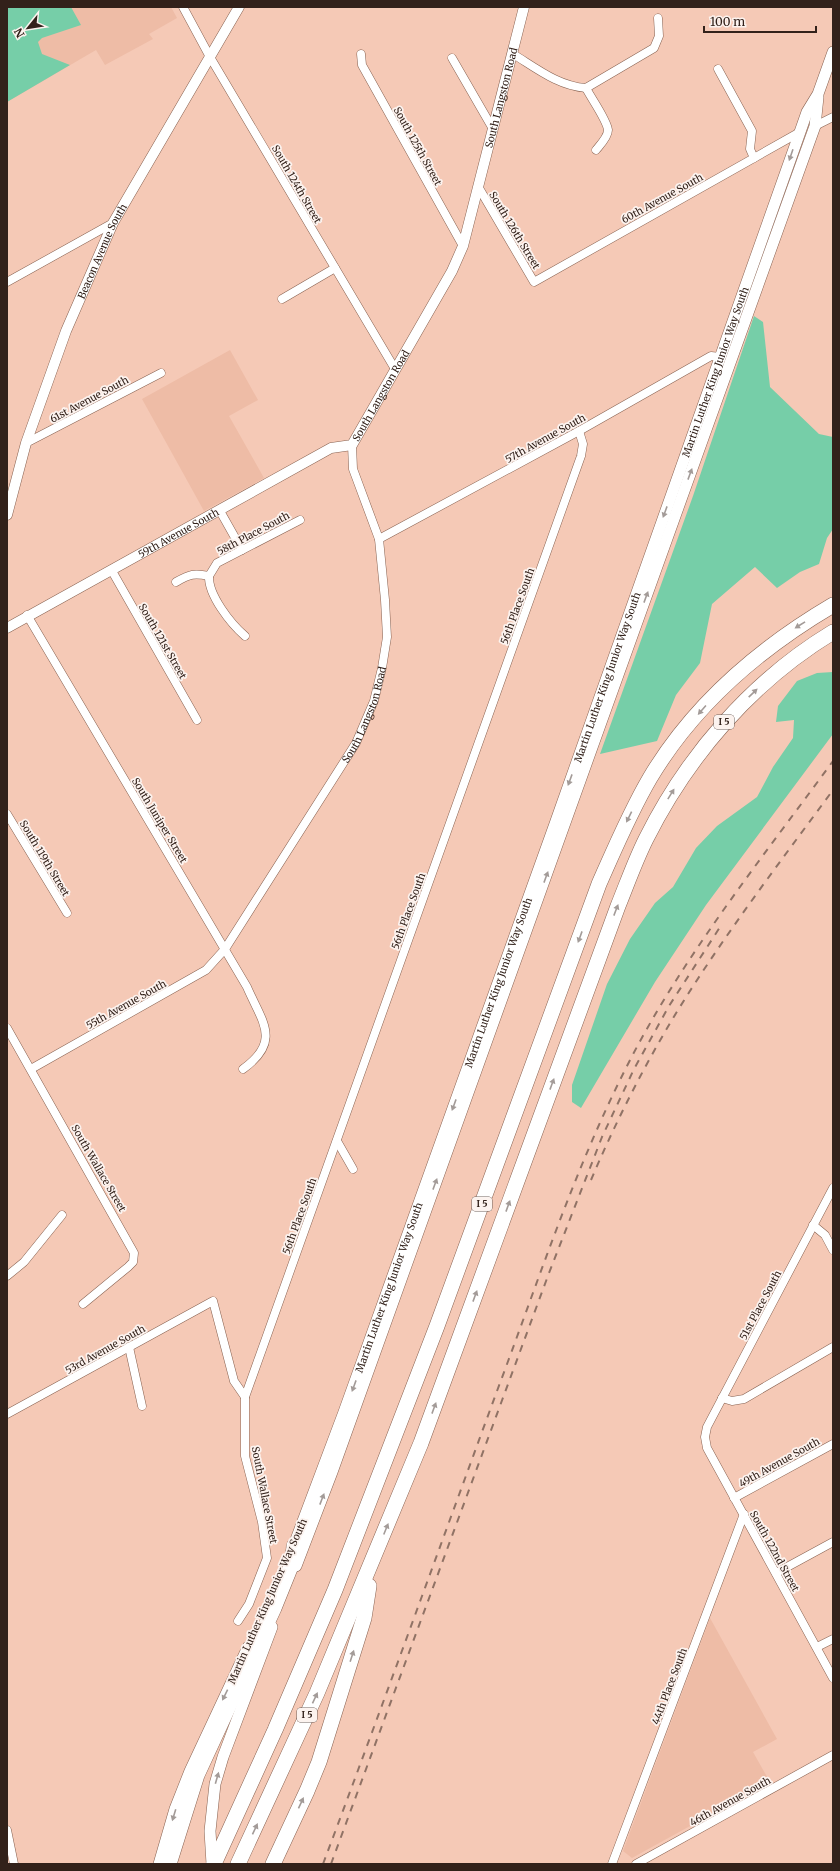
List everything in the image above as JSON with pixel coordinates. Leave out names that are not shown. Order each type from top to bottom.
[{"type":"highway","name":"I 5","points":[[213,1864],[276,1730],[335,1590],[440,1318],[599,884],[629,817],[651,777],[670,748],[722,687],[762,653],[796,627],[833,605]]},
{"type":"highway","name":"I 5","points":[[238,1864],[317,1692],[372,1565],[421,1443],[618,906],[645,840],[663,807],[691,762],[727,719],[756,690],[795,658],[833,632]]},
{"type":"highway","points":[[169,1864],[197,1775],[274,1608],[293,1561],[294,1546]]},
{"type":"highway","points":[[273,1864],[319,1762],[364,1618],[372,1565]]},
{"type":"main road","name":"Martin Luther King Junior Way South","points":[[158,1864],[175,1809],[190,1771],[294,1546],[344,1412],[807,112],[818,94],[833,52]]},
{"type":"main road","name":"Martin Luther King Junior Way South","points":[[213,1864],[210,1830],[211,1816],[215,1784],[223,1756],[332,1472],[815,126],[818,94]]},
{"type":"street","name":"South 124th Street","points":[[183,7],[210,56],[395,369]]},
{"type":"street","name":"Beacon Avenue South","points":[[7,515],[26,443],[66,331],[113,223],[239,7]]},
{"type":"street","name":"South Langston Road","points":[[225,949],[356,743],[374,701],[382,668],[387,637],[385,600],[379,539],[353,469],[352,445],[452,271],[462,246],[479,188],[524,7]]},
{"type":"street","points":[[512,54],[561,83],[574,87],[586,88],[654,48],[659,36],[658,18]]},
{"type":"street","name":"South 125th Street","points":[[360,54],[362,65],[462,246]]},
{"type":"street","points":[[452,58],[493,129]]},
{"type":"street","points":[[718,69],[752,131],[750,149],[754,158]]},
{"type":"street","points":[[586,88],[604,119],[608,130],[606,136],[596,150]]},
{"type":"street","points":[[815,126],[833,117]]},
{"type":"street","name":"60th Avenue South","points":[[534,282],[800,132]]},
{"type":"street","name":"South 126th Street","points":[[479,188],[534,282]]},
{"type":"street","points":[[7,282],[113,223]]},
{"type":"street","points":[[282,299],[335,268]]},
{"type":"street","name":"57th Avenue South","points":[[379,539],[579,431],[711,356],[720,357]]},
{"type":"street","name":"61st Avenue South","points":[[26,443],[161,373]]},
{"type":"street","name":"56th Place South","points":[[245,1397],[581,456],[583,444],[579,431]]},
{"type":"street","name":"59th Avenue South","points":[[7,628],[331,448],[352,445]]},
{"type":"street","points":[[220,510],[242,550]]},
{"type":"street","name":"58th Place South","points":[[209,576],[217,563],[300,520]]},
{"type":"street","name":"South 121st Street","points":[[112,571],[197,720]]},
{"type":"street","points":[[176,582],[188,575],[196,574],[209,576],[210,589],[233,626],[245,636]]},
{"type":"street","name":"South Juniper Street","points":[[27,616],[247,987],[266,1032],[266,1040],[256,1059],[243,1069]]},
{"type":"street","name":"South 119th Street","points":[[7,814],[67,913]]},
{"type":"street","name":"55th Avenue South","points":[[31,1069],[206,970],[225,949]]},
{"type":"street","name":"South Wallace Street","points":[[7,1028],[134,1253],[132,1262],[128,1267],[83,1304]]},
{"type":"street","points":[[337,1141],[353,1169]]},
{"type":"street","name":"51st Place South","points":[[705,1432],[833,1188]]},
{"type":"street","points":[[7,1276],[24,1262],[62,1215]]},
{"type":"street","points":[[813,1225],[825,1235],[833,1250]]},
{"type":"street","name":"53rd Avenue South","points":[[7,1414],[213,1301],[234,1381],[245,1397]]},
{"type":"street","points":[[722,1398],[732,1400],[744,1399],[833,1347]]},
{"type":"street","points":[[129,1348],[142,1406]]},
{"type":"street","name":"South Wallace Street","points":[[238,1621],[252,1597],[267,1558],[262,1522],[245,1456],[245,1397]]},
{"type":"street","name":"South 122nd Street","points":[[705,1432],[708,1448],[734,1498],[833,1678]]},
{"type":"street","name":"49th Avenue South","points":[[734,1498],[833,1444]]},
{"type":"street","name":"44th Place South","points":[[612,1864],[744,1514]]},
{"type":"street","points":[[776,1573],[833,1542]]},
{"type":"street","points":[[817,1648],[833,1638]]},
{"type":"street","name":"46th Avenue South","points":[[636,1864],[833,1755]]},
{"type":"street","points":[[7,1830],[14,1864]]},
{"type":"shaded area","points":[[7,7],[171,7],[177,18],[149,34],[153,39],[105,65],[96,50],[7,102]]},
{"type":"shaded area","points":[[230,350],[258,400],[229,416],[264,478],[204,511],[142,399]]},
{"type":"shaded area","points":[[710,1618],[777,1739],[753,1752],[770,1782],[632,1858],[623,1851]]},
{"type":"green space","points":[[7,7],[71,7],[81,25],[42,38],[38,42],[42,54],[70,65],[7,102]]},
{"type":"green space","points":[[754,316],[763,322],[770,387],[819,434],[833,437],[833,529],[827,538],[819,564],[800,572],[777,588],[755,567],[712,604],[700,663],[676,695],[657,741],[600,754],[693,496]]},
{"type":"green space","points":[[833,672],[833,734],[706,905],[655,982],[581,1108],[572,1102],[572,1085],[607,984],[630,939],[655,903],[673,887],[696,848],[717,826],[757,797],[773,767],[793,738],[794,720],[776,722],[778,706],[797,681],[817,673]]},
{"type":"railway","points":[[323,1864],[573,1186],[608,1105],[648,1026],[697,948],[833,761]]},
{"type":"railway","points":[[591,1180],[610,1136],[632,1093],[678,1010],[734,926],[833,790]]},
{"type":"railway","points":[[331,1864],[549,1273],[602,1137],[634,1069],[669,1006],[722,924]]}]
